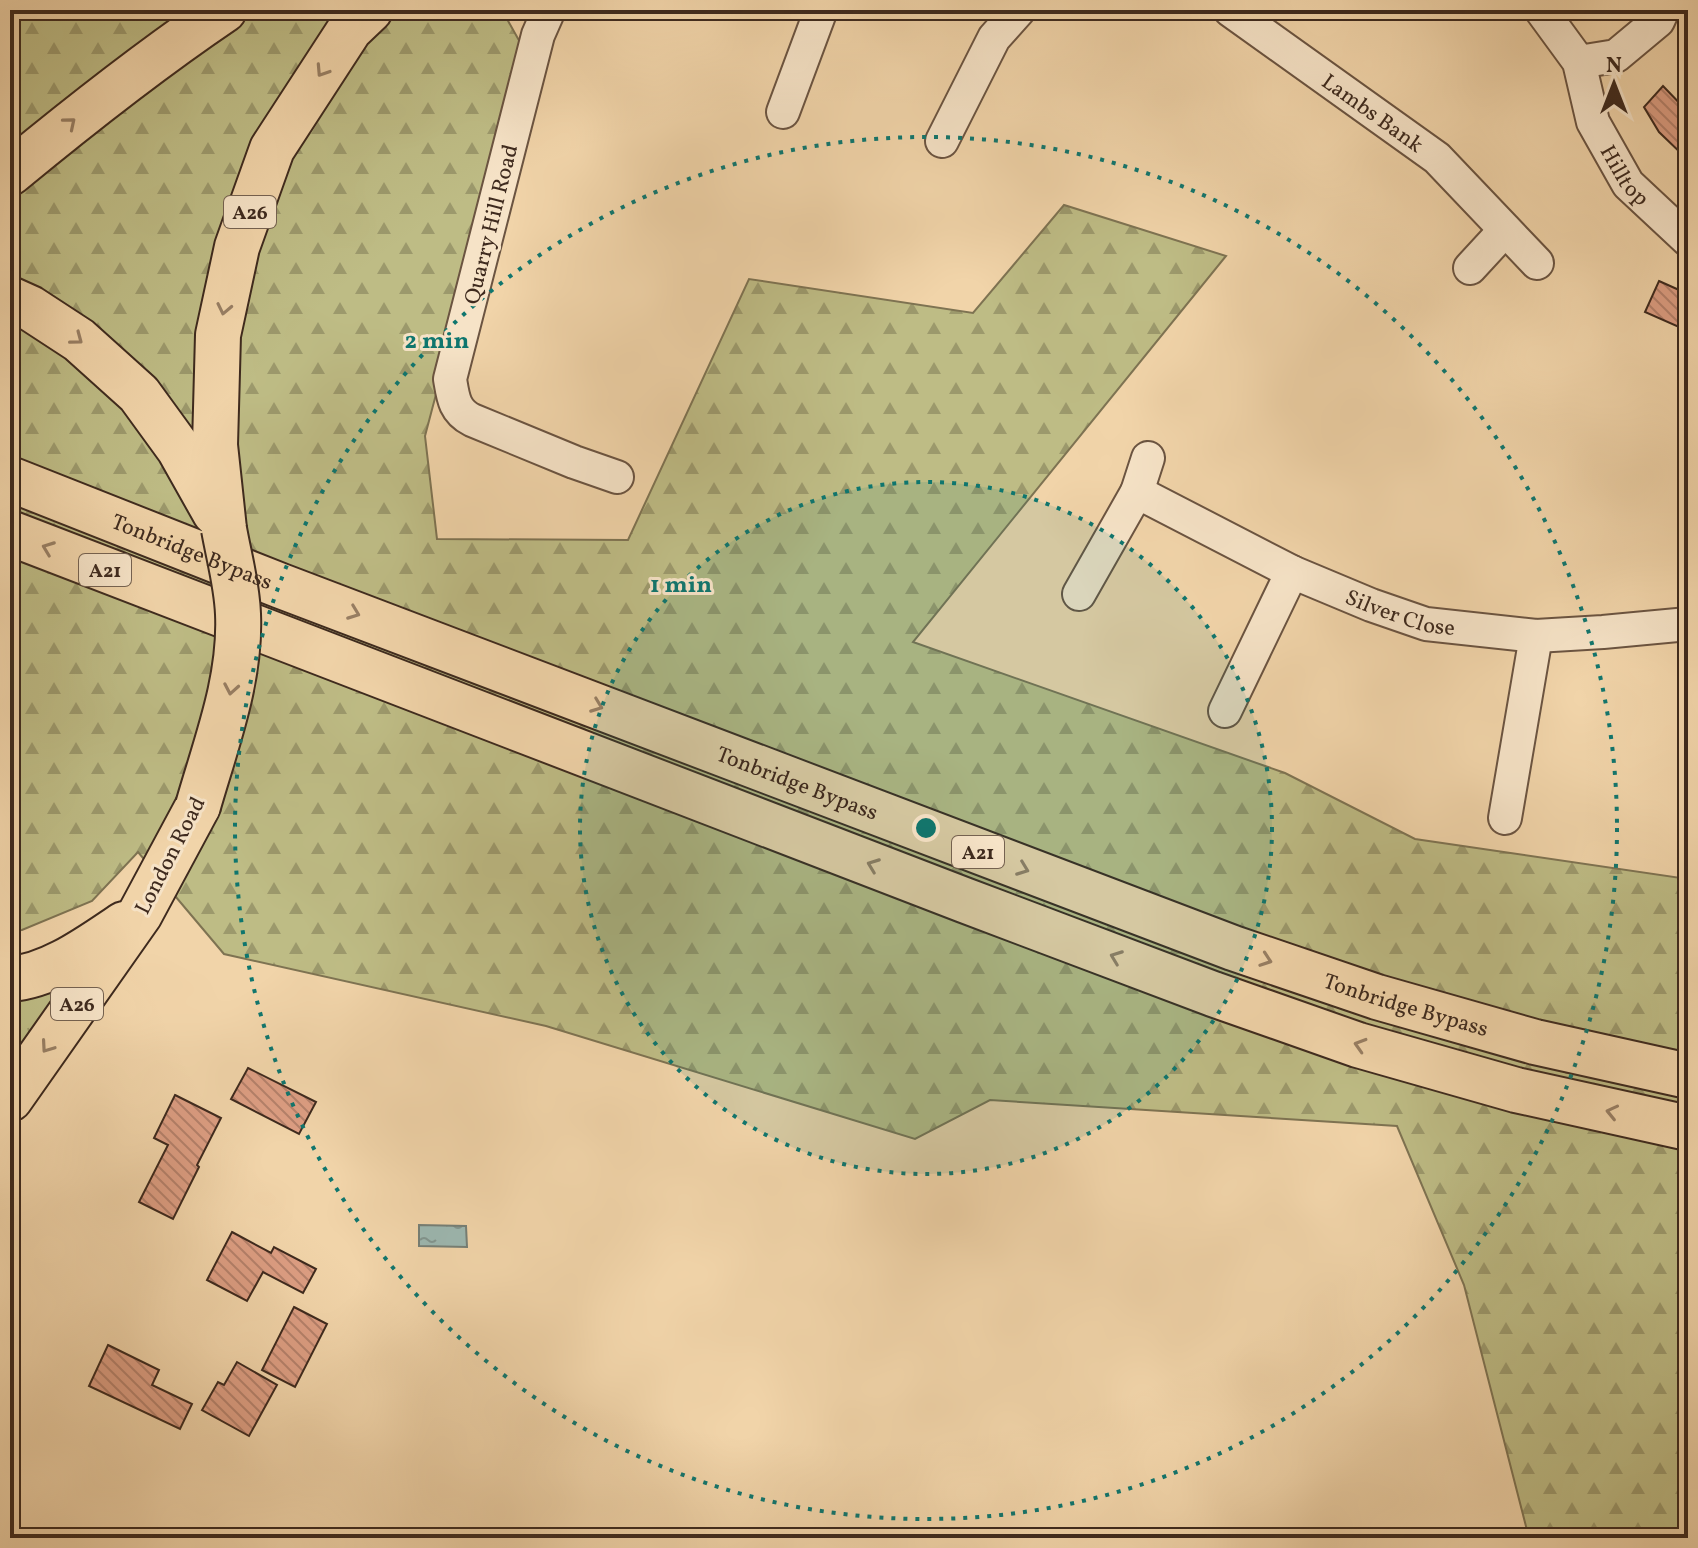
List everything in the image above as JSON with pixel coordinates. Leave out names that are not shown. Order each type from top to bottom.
[{"type":"highway","name":"A26","points":[[197,447],[237,247],[272,149],[350,29],[370,10]]},
{"type":"highway","points":[[10,173],[83,113],[209,20]]},
{"type":"highway","name":"London Road","points":[[10,299],[30,308],[79,340],[197,447],[224,529],[238,614],[235,663],[227,706],[198,806],[140,914],[10,1099]]},
{"type":"highway","name":"Tonbridge Bypass","points":[[10,479],[1233,948],[1377,997],[1520,1038],[1688,1076]]},
{"type":"highway","name":"A21","points":[[10,533],[964,900],[1358,1045],[1516,1090],[1688,1128]]},
{"type":"highway","name":"A26","points":[[10,979],[60,964],[140,914]]},
{"type":"street","name":"Quarry Hill Road","points":[[549,10],[538,35],[450,379],[452,395],[462,415],[472,420],[617,477]]},
{"type":"street","points":[[783,112],[821,10]]},
{"type":"street","points":[[942,141],[994,38],[1019,10]]},
{"type":"street","name":"Lambs Bank","points":[[1230,10],[1437,158],[1537,263]]},
{"type":"street","name":"Hilltop","points":[[1541,10],[1579,62],[1593,122],[1628,184],[1688,240]]},
{"type":"street","points":[[1579,62],[1616,56],[1658,21],[1663,10]]},
{"type":"street","points":[[1470,268],[1505,230]]},
{"type":"street","points":[[1079,594],[1137,492],[1148,458]]},
{"type":"street","name":"Silver Close","points":[[1137,492],[1292,572],[1426,624],[1536,636],[1688,624]]},
{"type":"street","points":[[1225,711],[1292,572]]},
{"type":"street","points":[[1505,818],[1536,636]]},
{"type":"green space","points":[[10,10],[502,10],[526,53],[425,436],[437,539],[628,540],[749,279],[973,313],[1064,205],[1226,256],[913,642],[1285,773],[1415,839],[1688,879],[1688,1538],[1529,1538],[1464,1285],[1397,1126],[990,1100],[915,1139],[546,1026],[224,954],[138,852],[92,901],[22,930],[10,931]]},
{"type":"green space","points":[[73,975],[10,1060],[10,998]]},
{"type":"water","points":[[419,1225],[466,1226],[467,1247],[419,1246]]},
{"type":"building","points":[[1663,86],[1688,112],[1688,160],[1659,132],[1644,107]]},
{"type":"building","points":[[1659,281],[1688,294],[1688,331],[1645,312]]},
{"type":"building","points":[[248,1068],[316,1102],[299,1134],[231,1099]]},
{"type":"building","points":[[175,1095],[221,1118],[173,1219],[139,1202],[168,1145],[154,1138]]},
{"type":"building","points":[[232,1232],[271,1253],[274,1247],[316,1269],[303,1293],[263,1272],[247,1301],[207,1280]]},
{"type":"building","points":[[294,1307],[327,1324],[295,1387],[262,1370]]},
{"type":"building","points":[[108,1345],[159,1370],[152,1385],[192,1404],[180,1429],[89,1386]]},
{"type":"building","points":[[237,1362],[277,1385],[249,1436],[202,1410],[218,1382],[224,1385]]}]
